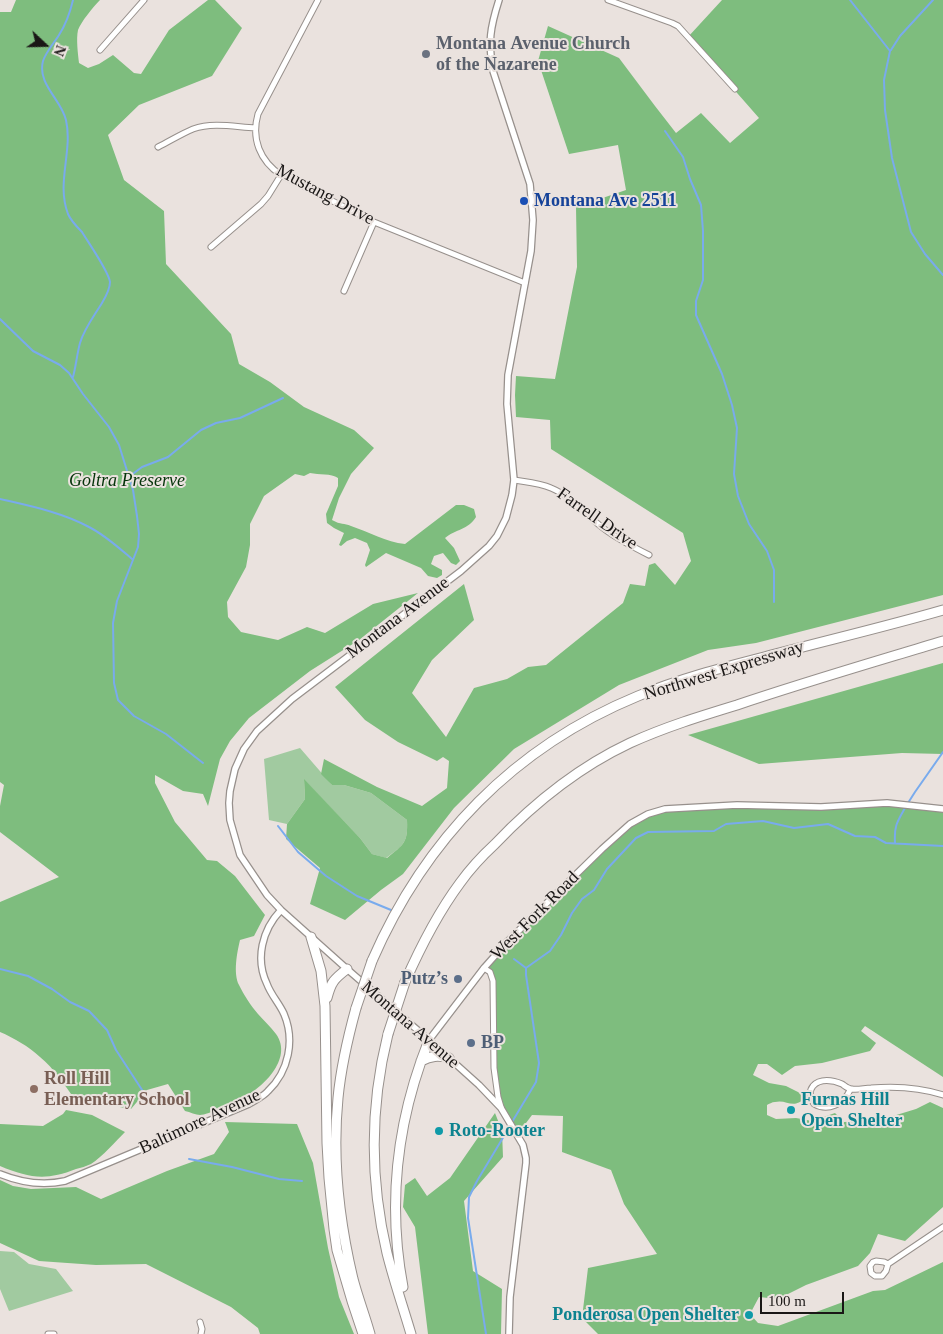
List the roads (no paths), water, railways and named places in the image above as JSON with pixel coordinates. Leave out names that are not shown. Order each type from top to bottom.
[{"type":"highway","name":"Northwest Expressway","points":[[370,1334],[344,1236],[336,1177],[338,1096],[343,1063],[356,1008],[372,961],[416,877],[442,842],[489,790],[542,747],[591,718],[637,696],[681,680],[943,610]]},
{"type":"highway","name":"Northwest Expressway","points":[[412,1334],[387,1253],[376,1187],[374,1143],[376,1106],[381,1065],[388,1034],[405,982],[430,929],[459,884],[473,866],[521,818],[564,781],[629,743],[664,729],[794,686],[943,641]]},
{"type":"highway","points":[[311,937],[322,972],[325,1006],[327,1143],[337,1250],[363,1334]]},
{"type":"highway","points":[[325,1006],[332,982],[347,970]]},
{"type":"highway","points":[[412,1334],[399,1268],[395,1185],[403,1123],[429,1040]]},
{"type":"highway","points":[[421,1061],[441,1056],[449,1058]]},
{"type":"street","points":[[100,50],[144,0]]},
{"type":"street","name":"Mustang Drive","points":[[318,0],[258,114],[256,128],[257,144],[268,165],[281,175],[374,222],[524,283]]},
{"type":"street","name":"Montana Avenue","points":[[499,0],[491,29],[493,71],[530,184],[533,236],[507,388],[514,480],[506,518],[489,546],[461,571],[292,699],[257,731],[244,750],[235,769],[230,791],[230,811],[232,828],[240,855],[267,895],[347,970],[449,1058],[501,1108]]},
{"type":"street","points":[[608,0],[678,26],[735,89]]},
{"type":"street","points":[[158,147],[186,132],[202,127],[256,128]]},
{"type":"street","points":[[211,247],[261,204],[281,175]]},
{"type":"street","points":[[344,291],[374,222]]},
{"type":"street","name":"Farrell Drive","points":[[514,480],[554,489],[604,529],[649,555]]},
{"type":"street","name":"West Fork Road","points":[[509,1334],[510,1297],[526,1163],[525,1150],[501,1108],[498,1097],[494,1068],[492,981],[490,972],[484,968],[508,941],[602,849],[630,824],[648,814],[665,809],[737,805],[821,807],[880,803],[943,809]]},
{"type":"street","name":"Baltimore Avenue","points":[[0,1174],[13,1180],[34,1184],[65,1181],[249,1104],[267,1093],[285,1067],[290,1043],[290,1034],[285,1018],[266,982],[261,965],[262,946],[265,936],[273,918],[281,910]]},
{"type":"street","points":[[429,1040],[484,968]]},
{"type":"street","points":[[850,1090],[848,1095],[838,1104],[825,1108],[814,1104],[810,1095],[813,1086],[821,1081],[833,1081],[850,1090],[908,1087],[943,1095]]},
{"type":"street","points":[[888,1264],[943,1227]]},
{"type":"street","points":[[200,1322],[201,1334]]},
{"type":"street","points":[[48,1334],[54,1334]]},
{"type":"waterway","points":[[73,0],[64,27],[44,58],[43,77],[66,120],[68,143],[64,191],[68,214],[98,257],[110,282],[105,298],[82,338],[73,377]]},
{"type":"waterway","points":[[850,0],[890,51],[884,80],[885,110],[892,158],[911,232],[925,254],[943,275]]},
{"type":"waterway","points":[[891,50],[900,36],[933,0]]},
{"type":"waterway","points":[[665,131],[683,157],[701,205],[703,280],[696,301],[696,315],[722,374],[732,405],[737,428],[734,474],[738,496],[749,524],[767,551],[774,570],[774,602]]},
{"type":"waterway","points":[[0,319],[33,351],[60,365],[69,373],[109,427],[119,445],[133,490],[139,534],[138,547],[117,601],[113,623],[114,683],[118,700],[134,716],[166,734],[203,763]]},
{"type":"waterway","points":[[130,478],[142,467],[168,457],[201,430],[216,423],[240,418],[283,398]]},
{"type":"waterway","points":[[0,499],[68,517],[101,534],[132,559]]},
{"type":"waterway","points":[[908,803],[943,752]]},
{"type":"waterway","points":[[895,843],[897,824],[905,808]]},
{"type":"waterway","points":[[512,1122],[536,1082],[539,1063],[526,968],[550,951],[582,899],[594,890],[607,869],[636,838],[648,832],[714,831],[726,824],[763,821],[794,828],[828,824],[855,836],[875,837],[886,843],[943,846]]},
{"type":"waterway","points":[[278,826],[298,852],[326,876],[357,896],[391,910]]},
{"type":"waterway","points":[[514,959],[526,968]]},
{"type":"waterway","points":[[0,969],[28,976],[52,989],[70,1002],[89,1011],[107,1030],[116,1050],[146,1096]]},
{"type":"waterway","points":[[486,1334],[468,1218],[469,1197],[510,1126]]},
{"type":"waterway","points":[[189,1159],[232,1167],[279,1179],[302,1181]]},
{"type":"place","name":"Montana Avenue Church of the Nazarene","points":[[426,54]]},
{"type":"place","name":"Montana Ave 2511","points":[[524,201]]},
{"type":"place","name":"Putz’s","points":[[458,979]]},
{"type":"place","name":"BP","points":[[471,1043]]},
{"type":"place","name":"Roll Hill Elementary School","points":[[34,1089]]},
{"type":"place","name":"Furnas Hill Open Shelter","points":[[791,1110]]},
{"type":"place","name":"Roto-Rooter","points":[[439,1131]]},
{"type":"place","name":"Ponderosa Open Shelter","points":[[749,1315]]},
{"type":"park label","name":"Goltra Preserve","points":[[127,481]]}]
